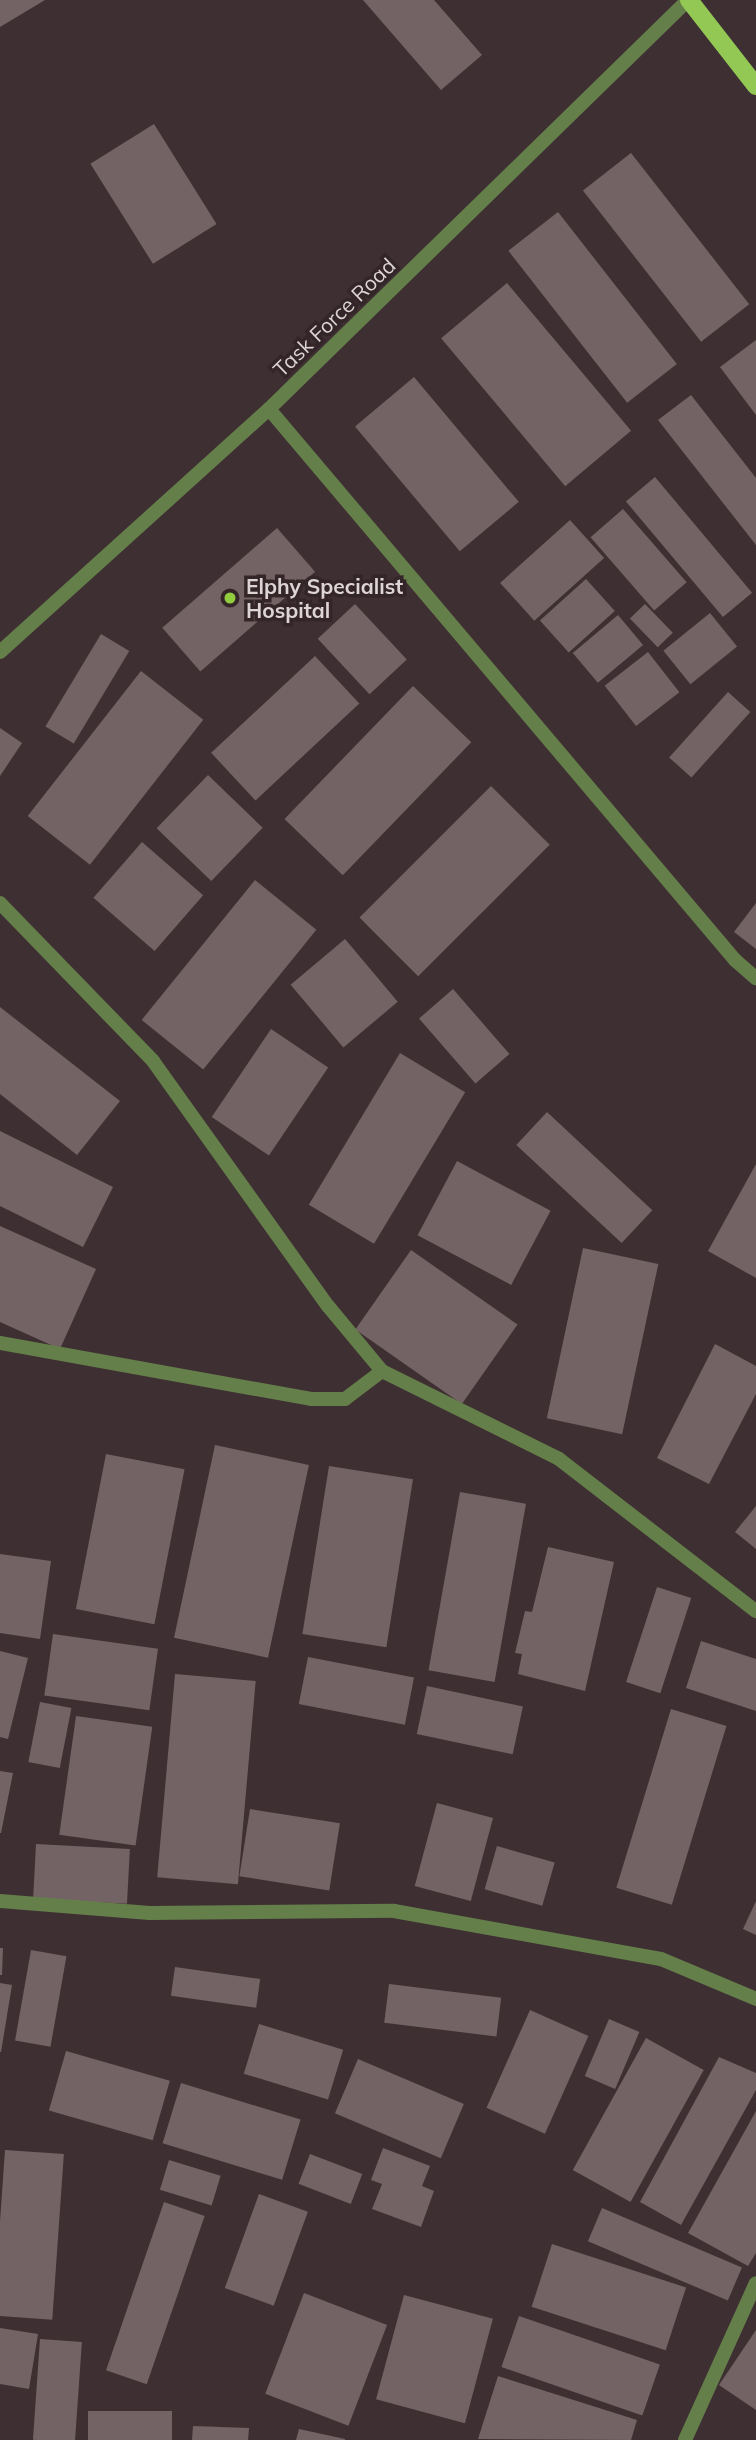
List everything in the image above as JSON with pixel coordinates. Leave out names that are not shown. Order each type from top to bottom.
[{"type":"main road","points":[[688,0],[756,86]]},
{"type":"street","name":"Task Force Road","points":[[0,653],[270,410],[688,0]]},
{"type":"street","points":[[270,410],[735,960],[756,978]]},
{"type":"street","points":[[0,903],[153,1061],[328,1306],[382,1371],[559,1459],[756,1611]]},
{"type":"street","points":[[0,1343],[311,1399],[345,1399],[382,1371]]},
{"type":"street","points":[[0,1901],[150,1913],[394,1911],[661,1959],[756,1999]]},
{"type":"street","points":[[685,2440],[756,2283]]},
{"type":"building","points":[[0,0],[45,0],[0,27]]},
{"type":"building","points":[[363,0],[434,0],[482,55],[441,90]]},
{"type":"building","points":[[154,124],[217,224],[153,264],[90,164]]},
{"type":"building","points":[[631,153],[749,304],[701,342],[583,191]]},
{"type":"building","points":[[558,212],[677,364],[627,403],[508,251]]},
{"type":"building","points":[[507,283],[631,431],[565,486],[441,338]]},
{"type":"building","points":[[756,340],[756,415],[720,367]]},
{"type":"building","points":[[414,377],[519,502],[460,551],[355,426]]},
{"type":"building","points":[[691,395],[756,478],[756,545],[658,420]]},
{"type":"building","points":[[655,477],[752,593],[723,617],[626,501]]},
{"type":"building","points":[[623,509],[687,582],[654,610],[591,537]]},
{"type":"building","points":[[570,520],[604,558],[534,621],[500,583]]},
{"type":"building","points":[[277,528],[315,572],[200,671],[162,628]]},
{"type":"building","points":[[586,579],[615,611],[569,652],[540,620]]},
{"type":"building","points":[[355,604],[407,660],[370,694],[318,639]]},
{"type":"building","points":[[645,604],[673,633],[658,647],[630,619]]},
{"type":"building","points":[[710,613],[737,646],[690,684],[663,651]]},
{"type":"building","points":[[618,615],[643,645],[598,683],[573,653]]},
{"type":"building","points":[[101,634],[129,651],[74,744],[45,727]]},
{"type":"building","points":[[648,652],[679,692],[636,726],[605,686]]},
{"type":"building","points":[[315,656],[359,704],[255,800],[211,753]]},
{"type":"building","points":[[141,671],[203,720],[90,865],[28,816]]},
{"type":"building","points":[[413,686],[471,742],[343,875],[284,819]]},
{"type":"building","points":[[728,692],[750,712],[691,777],[669,757]]},
{"type":"building","points":[[0,728],[22,743],[0,776]]},
{"type":"building","points":[[208,775],[263,828],[211,881],[157,828]]},
{"type":"building","points":[[491,786],[550,845],[418,976],[359,918]]},
{"type":"building","points":[[142,842],[203,895],[155,951],[93,898]]},
{"type":"building","points":[[255,880],[316,930],[203,1070],[142,1020]]},
{"type":"building","points":[[756,903],[756,949],[734,932]]},
{"type":"building","points":[[345,939],[398,1002],[343,1047],[291,985]]},
{"type":"building","points":[[453,989],[509,1054],[475,1083],[419,1019]]},
{"type":"building","points":[[0,1007],[120,1101],[77,1155],[0,1094]]},
{"type":"building","points":[[271,1029],[328,1068],[269,1155],[212,1117]]},
{"type":"building","points":[[400,1053],[465,1092],[374,1244],[309,1205]]},
{"type":"building","points":[[547,1112],[652,1210],[622,1243],[516,1145]]},
{"type":"building","points":[[0,1131],[113,1187],[83,1247],[0,1206]]},
{"type":"building","points":[[457,1161],[551,1211],[511,1285],[418,1235]]},
{"type":"building","points":[[756,1164],[756,1278],[708,1251]]},
{"type":"building","points":[[0,1226],[96,1269],[60,1349],[0,1322]]},
{"type":"building","points":[[583,1248],[658,1264],[622,1434],[547,1418]]},
{"type":"building","points":[[411,1250],[517,1325],[462,1404],[355,1329]]},
{"type":"building","points":[[715,1344],[756,1366],[756,1394],[709,1484],[657,1458]]},
{"type":"building","points":[[215,1445],[309,1465],[268,1658],[174,1638]]},
{"type":"building","points":[[106,1454],[185,1469],[154,1624],[76,1609]]},
{"type":"building","points":[[329,1466],[413,1479],[386,1647],[302,1634]]},
{"type":"building","points":[[460,1492],[526,1504],[495,1682],[429,1670]]},
{"type":"building","points":[[756,1506],[756,1549],[735,1532]]},
{"type":"building","points":[[548,1547],[614,1562],[585,1691],[518,1674],[522,1654],[515,1653],[525,1611],[532,1612]]},
{"type":"building","points":[[0,1554],[51,1561],[40,1639],[0,1633]]},
{"type":"building","points":[[657,1587],[691,1598],[660,1693],[626,1682]]},
{"type":"building","points":[[53,1634],[158,1649],[149,1710],[44,1695]]},
{"type":"building","points":[[701,1641],[756,1659],[756,1711],[686,1688]]},
{"type":"building","points":[[0,1651],[28,1658],[8,1739],[0,1737]]},
{"type":"building","points":[[308,1657],[414,1678],[405,1725],[299,1704]]},
{"type":"building","points":[[175,1674],[256,1681],[238,1884],[157,1877]]},
{"type":"building","points":[[427,1686],[523,1706],[513,1754],[417,1734]]},
{"type":"building","points":[[40,1702],[71,1708],[60,1768],[28,1762]]},
{"type":"building","points":[[671,1709],[726,1726],[672,1905],[616,1888]]},
{"type":"building","points":[[76,1716],[152,1727],[136,1846],[59,1835]]},
{"type":"building","points":[[0,1771],[13,1773],[1,1833],[0,1833]]},
{"type":"building","points":[[437,1803],[493,1818],[471,1901],[415,1886]]},
{"type":"building","points":[[250,1809],[340,1823],[329,1890],[239,1876]]},
{"type":"building","points":[[36,1844],[130,1849],[127,1904],[33,1899]]},
{"type":"building","points":[[497,1846],[555,1863],[542,1906],[485,1889]]},
{"type":"building","points":[[756,1901],[756,1935],[743,1929]]},
{"type":"building","points":[[0,1948],[3,1948],[2,1975],[0,1975]]},
{"type":"building","points":[[31,1950],[66,1956],[50,2047],[15,2041]]},
{"type":"building","points":[[175,1967],[260,1979],[256,2008],[171,1996]]},
{"type":"building","points":[[0,1983],[12,1985],[1,2052],[0,2052]]},
{"type":"building","points":[[389,1984],[501,1998],[496,2036],[384,2023]]},
{"type":"building","points":[[530,2010],[588,2036],[545,2134],[486,2108]]},
{"type":"building","points":[[609,2019],[639,2032],[615,2089],[585,2076]]},
{"type":"building","points":[[259,2024],[343,2050],[328,2099],[244,2074]]},
{"type":"building","points":[[646,2038],[704,2070],[631,2202],[573,2170]]},
{"type":"building","points":[[66,2051],[170,2081],[153,2140],[49,2111]]},
{"type":"building","points":[[719,2057],[756,2073],[756,2090],[681,2225],[640,2202]]},
{"type":"building","points":[[358,2059],[464,2104],[441,2158],[335,2113]]},
{"type":"building","points":[[181,2083],[301,2120],[282,2180],[163,2143]]},
{"type":"building","points":[[756,2111],[756,2253],[748,2266],[688,2233]]},
{"type":"building","points":[[383,2148],[430,2166],[422,2186],[434,2191],[421,2227],[372,2209],[382,2184],[371,2180]]},
{"type":"building","points":[[5,2150],[64,2154],[52,2320],[0,2316],[0,2222]]},
{"type":"building","points":[[310,2154],[362,2174],[351,2204],[299,2184]]},
{"type":"building","points":[[169,2160],[221,2176],[212,2205],[160,2190]]},
{"type":"building","points":[[259,2194],[308,2212],[274,2306],[225,2288]]},
{"type":"building","points":[[164,2202],[205,2216],[147,2384],[106,2370]]},
{"type":"building","points":[[602,2208],[742,2267],[728,2301],[588,2241]]},
{"type":"building","points":[[552,2244],[686,2288],[666,2350],[532,2307]]},
{"type":"building","points":[[304,2293],[387,2325],[348,2426],[265,2394]]},
{"type":"building","points":[[404,2295],[493,2319],[465,2423],[376,2399]]},
{"type":"building","points":[[519,2316],[660,2365],[642,2416],[501,2367]]},
{"type":"building","points":[[0,2328],[38,2334],[29,2389],[0,2384]]},
{"type":"building","points":[[756,2330],[756,2410],[719,2385]]},
{"type":"building","points":[[40,2339],[82,2342],[75,2440],[33,2440]]},
{"type":"building","points":[[498,2376],[637,2420],[631,2440],[478,2439]]},
{"type":"building","points":[[88,2411],[172,2411],[172,2440],[88,2440]]},
{"type":"building","points":[[193,2426],[249,2428],[248,2440],[192,2440]]},
{"type":"building","points":[[299,2429],[345,2439],[345,2440],[296,2440]]},
{"type":"place","name":"Elphy Specialist Hospital","points":[[230,598]]}]
